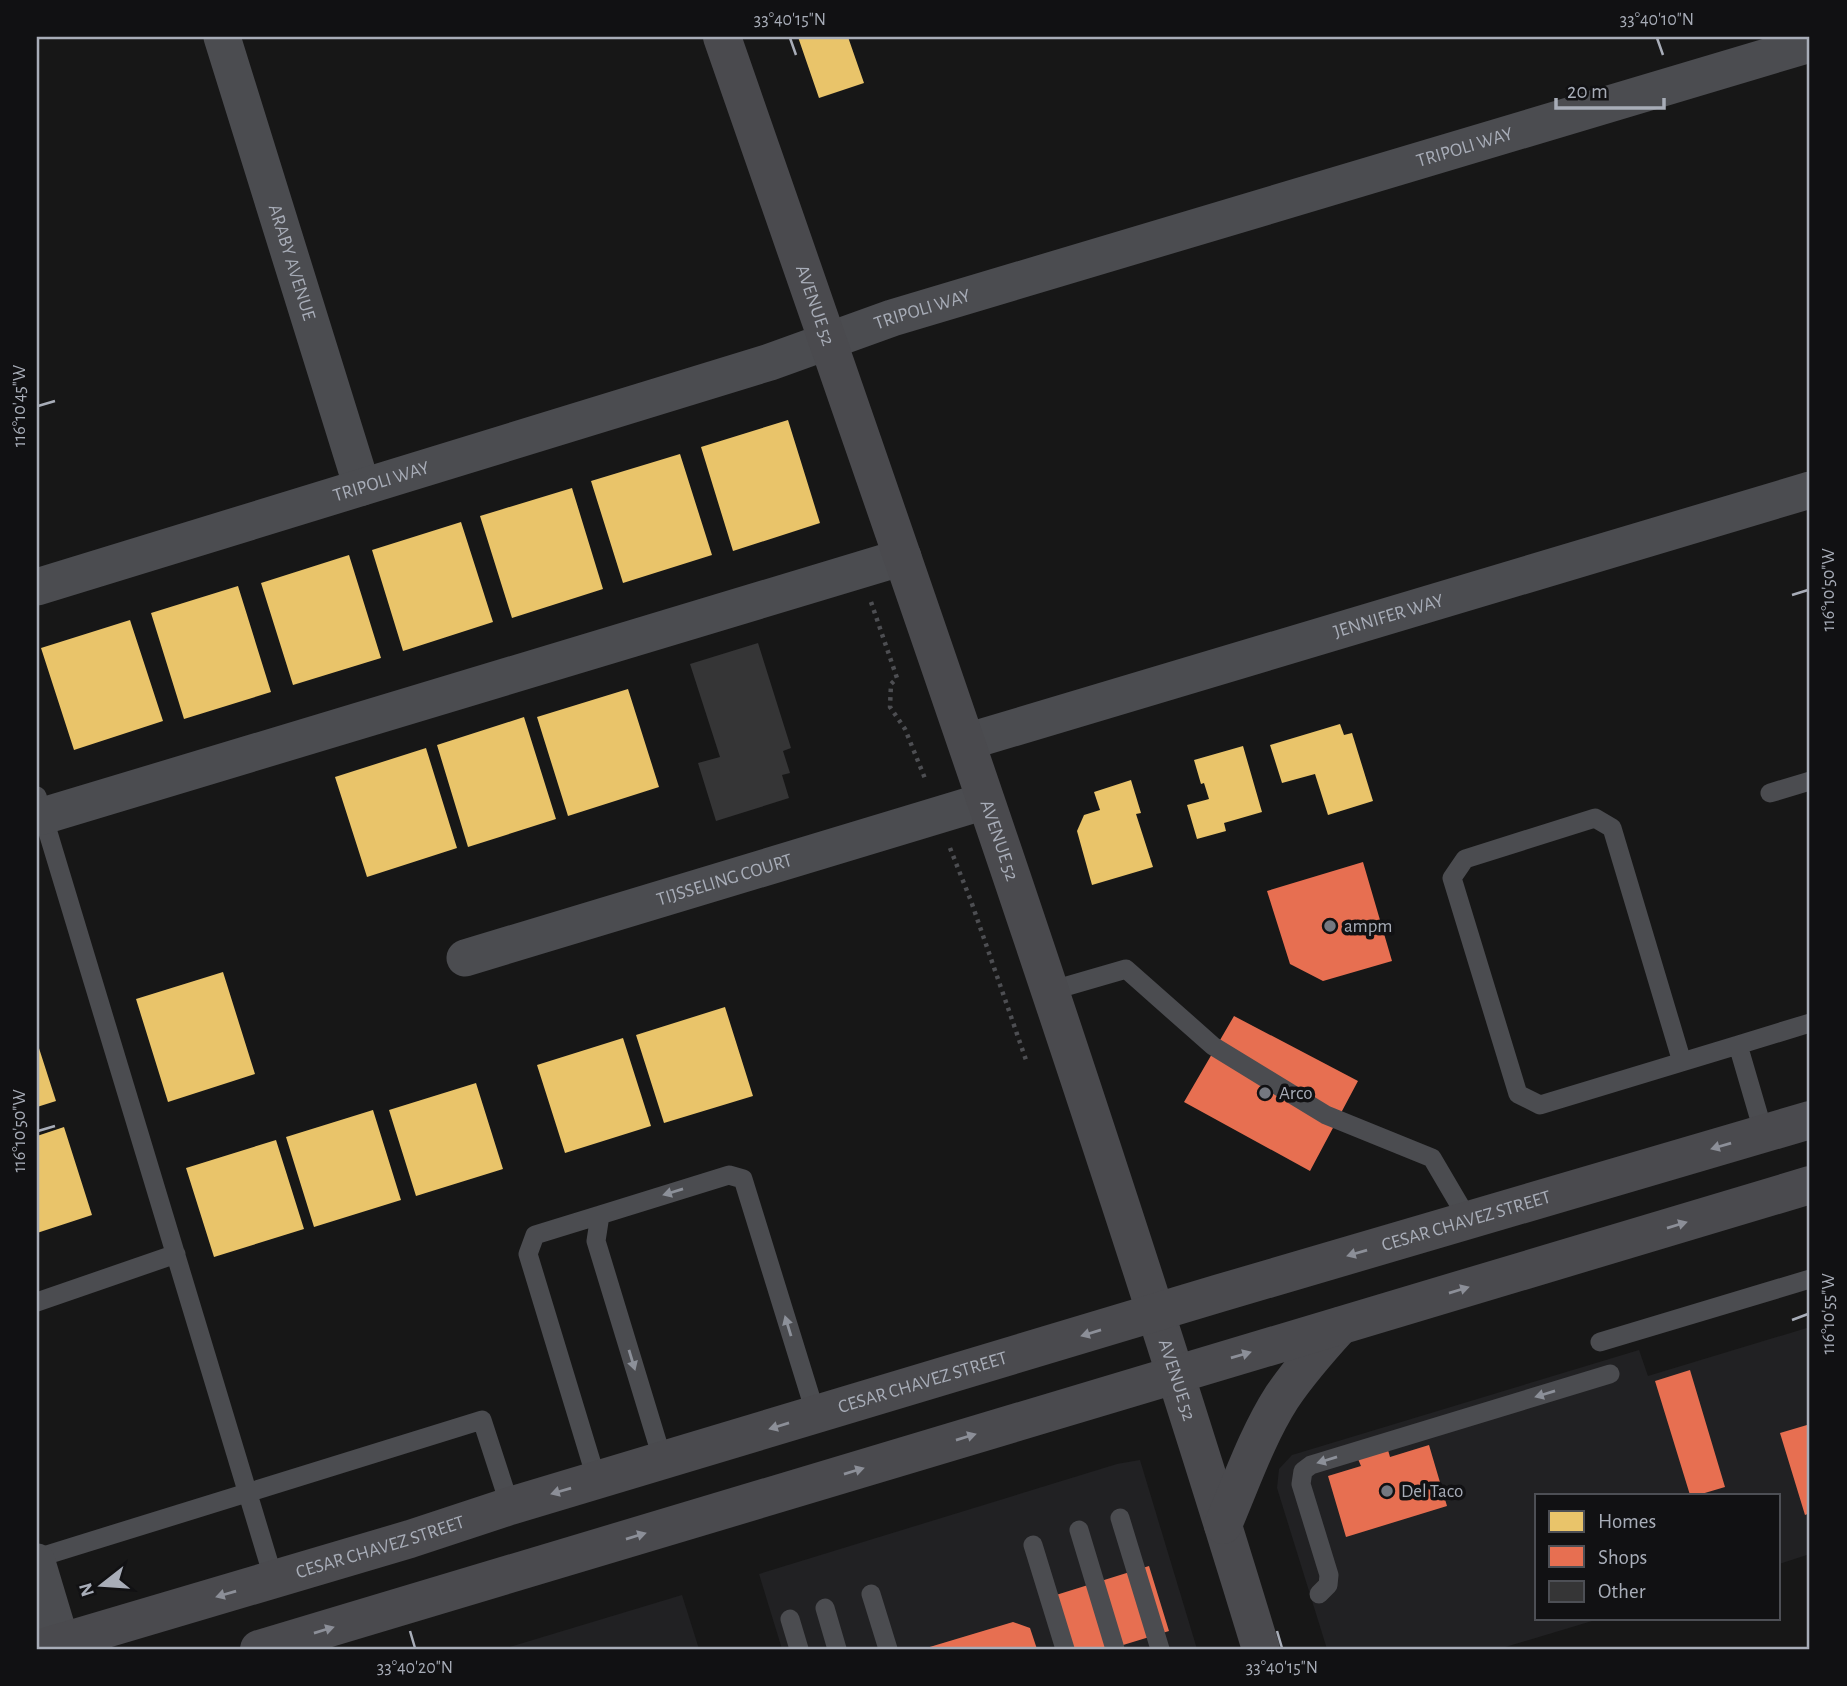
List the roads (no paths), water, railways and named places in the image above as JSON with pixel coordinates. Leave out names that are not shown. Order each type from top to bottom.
[{"type":"main road","name":"AVENUE 52","points":[[722,37],[966,742],[1156,1313],[1223,1525],[1254,1647]]},
{"type":"main road","name":"CESAR CHAVEZ STREET","points":[[57,1647],[510,1506],[1810,1120]]},
{"type":"main road","points":[[259,1649],[1810,1185]]},
{"type":"main road","points":[[1223,1525],[1281,1398],[1305,1365],[1341,1325]]},
{"type":"street","name":"ARABY AVENUE","points":[[222,37],[362,487]]},
{"type":"street","name":"TRIPOLI WAY","points":[[37,587],[770,362],[892,318],[1810,44]]},
{"type":"street","name":"JENNIFER WAY","points":[[966,742],[1810,490]]},
{"type":"street","points":[[40,806],[903,557]]},
{"type":"street","name":"TIJSSELING COURT","points":[[465,958],[985,801]]},
{"type":"street","points":[[37,1560],[57,1647]]},
{"type":"lane","points":[[1770,793],[1810,781]]},
{"type":"lane","points":[[40,806],[274,1580]]},
{"type":"lane","points":[[1682,1062],[1612,828],[1595,818],[1465,859],[1452,878],[1518,1094],[1540,1105],[1682,1062],[1738,1045],[1810,1023]]},
{"type":"lane","points":[[1049,991],[1126,970],[1213,1046],[1326,1115],[1432,1158],[1469,1221]]},
{"type":"lane","points":[[1738,1045],[1764,1134]]},
{"type":"lane","points":[[597,1481],[528,1254],[535,1236],[729,1175],[743,1179],[816,1415]]},
{"type":"lane","points":[[600,1215],[596,1241],[663,1461]]},
{"type":"lane","points":[[37,1302],[176,1254]]},
{"type":"lane","points":[[1601,1342],[1810,1279]]},
{"type":"lane","points":[[1319,1594],[1328,1585],[1329,1575],[1301,1484],[1303,1471],[1311,1465],[1610,1374]]},
{"type":"lane","points":[[37,1560],[247,1491],[482,1420],[510,1506]]},
{"type":"lane","points":[[1120,1518],[1160,1649]]},
{"type":"lane","points":[[1079,1531],[1115,1649]]},
{"type":"lane","points":[[1033,1545],[1065,1649]]},
{"type":"lane","points":[[871,1594],[888,1649]]},
{"type":"lane","points":[[825,1608],[837,1649]]},
{"type":"lane","points":[[790,1619],[799,1649]]},
{"type":"place","name":"ampm","points":[[1330,926]]},
{"type":"place","name":"Arco","points":[[1265,1093]]},
{"type":"place","name":"Del Taco","points":[[1387,1491]]}]
